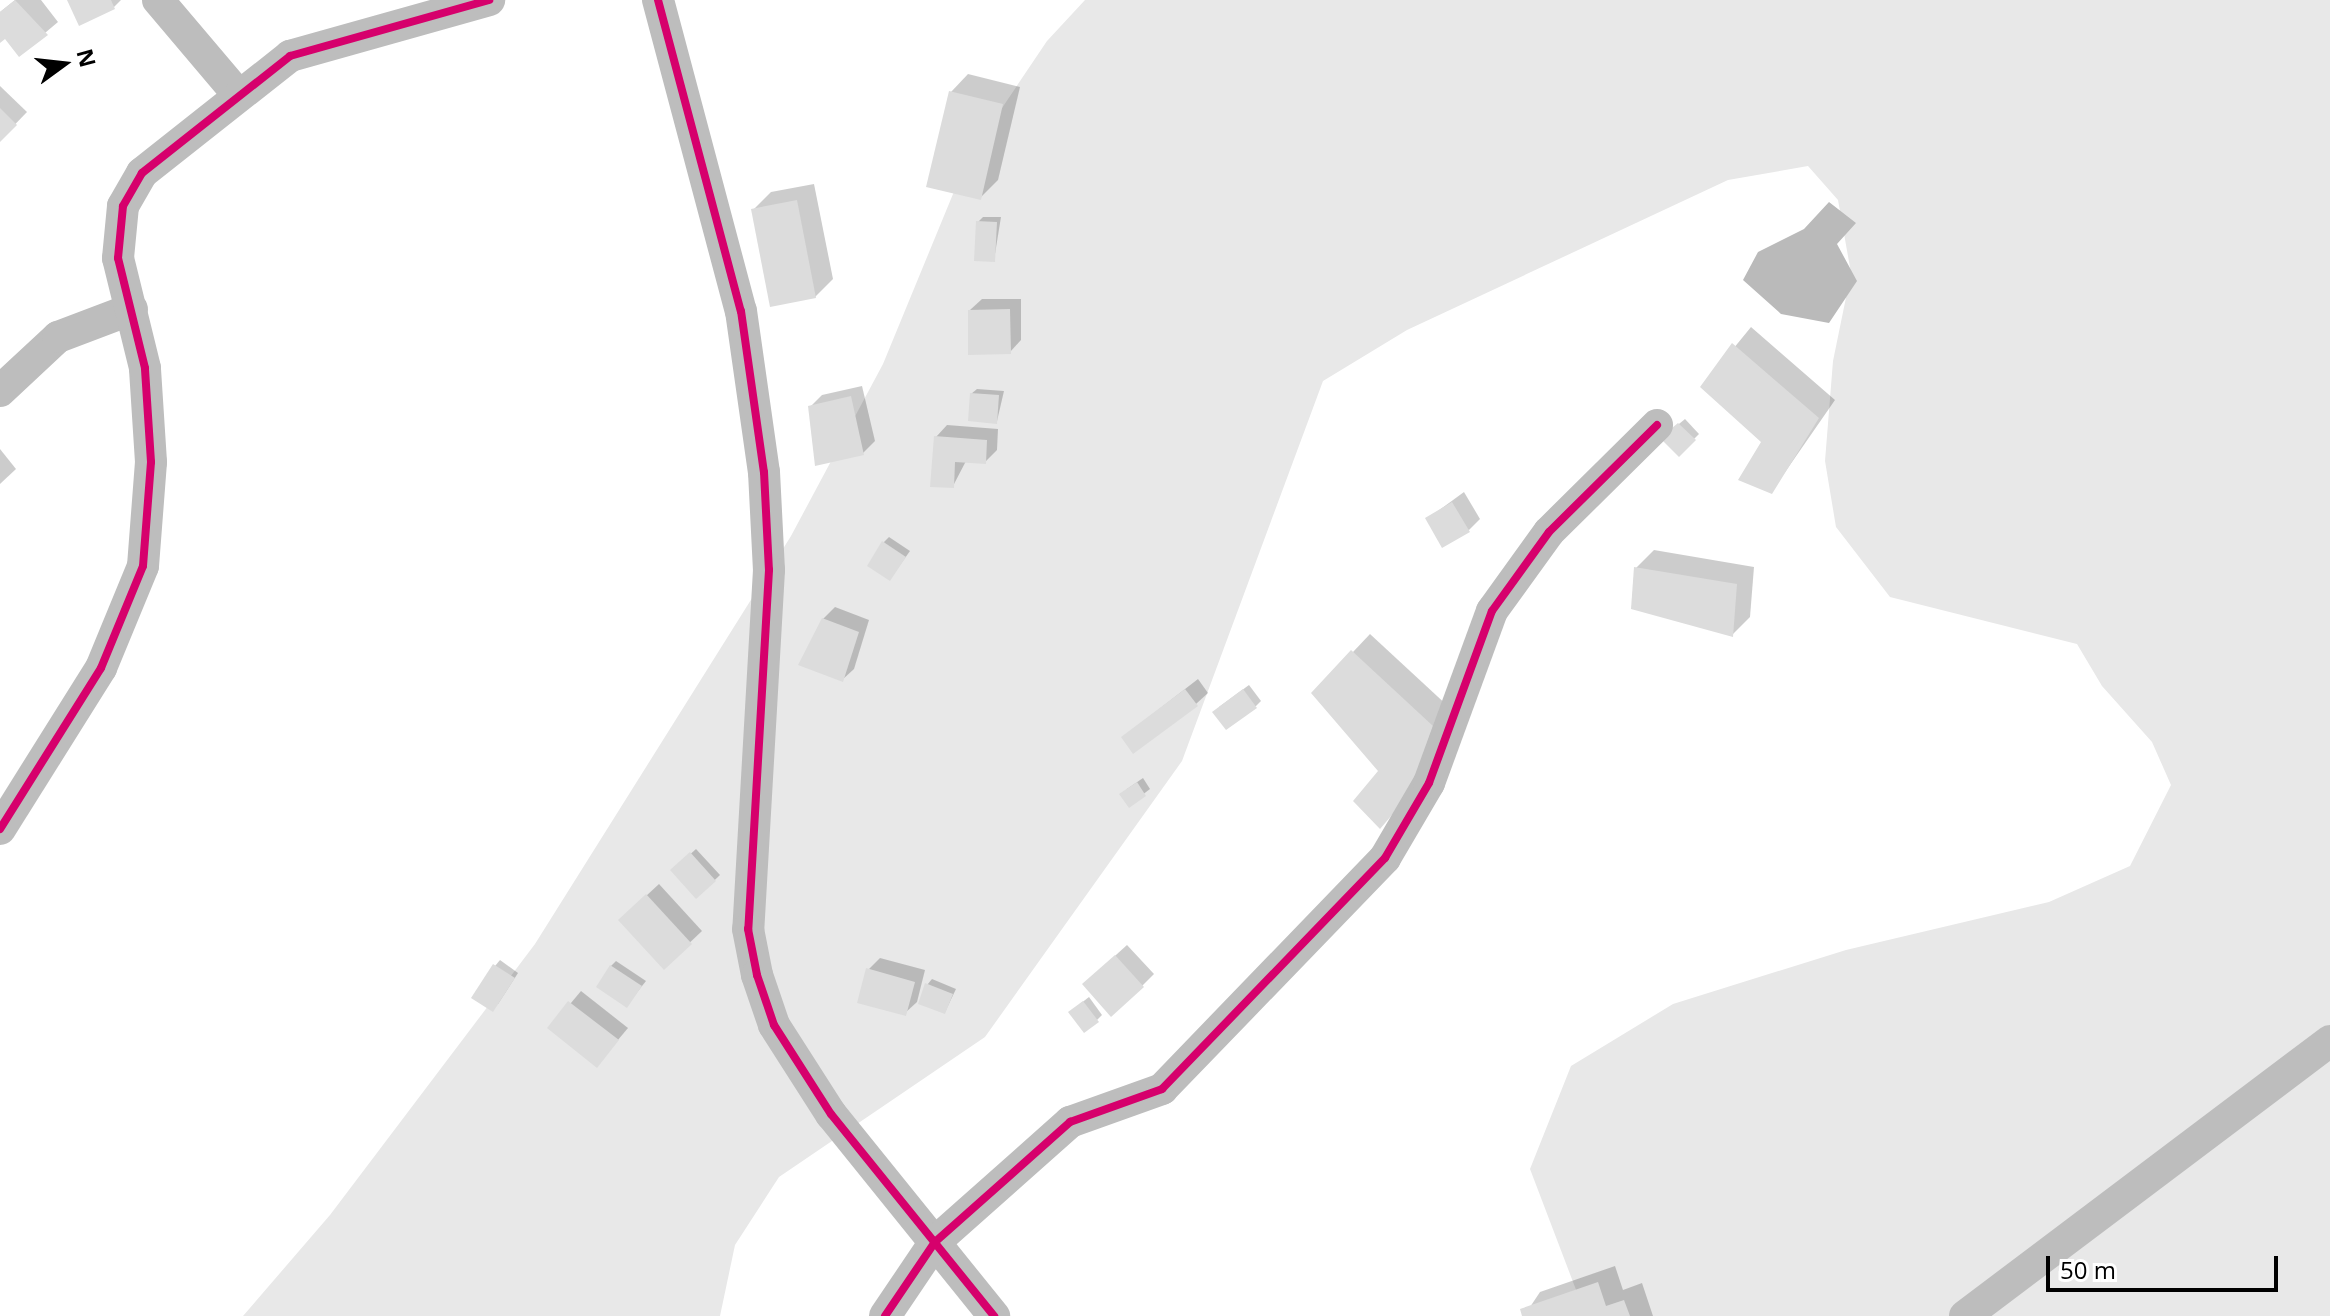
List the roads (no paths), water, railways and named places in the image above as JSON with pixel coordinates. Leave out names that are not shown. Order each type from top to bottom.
[{"type":"street","points":[[158,0],[236,92]]},
{"type":"street","points":[[0,829],[101,668],[143,566],[151,462],[132,309],[118,258],[123,206],[142,173],[236,92],[322,43],[489,0]]},
{"type":"street","points":[[658,0],[741,311],[764,472],[769,570],[749,901],[757,975],[774,1025],[831,1114],[994,1316]]},
{"type":"street","points":[[0,391],[58,337],[132,309]]},
{"type":"street","points":[[885,1316],[935,1242],[1070,1122],[1162,1089],[1385,858],[1429,783],[1492,611],[1549,532],[1657,425]]},
{"type":"street","points":[[1965,1316],[2330,1041]]}]
